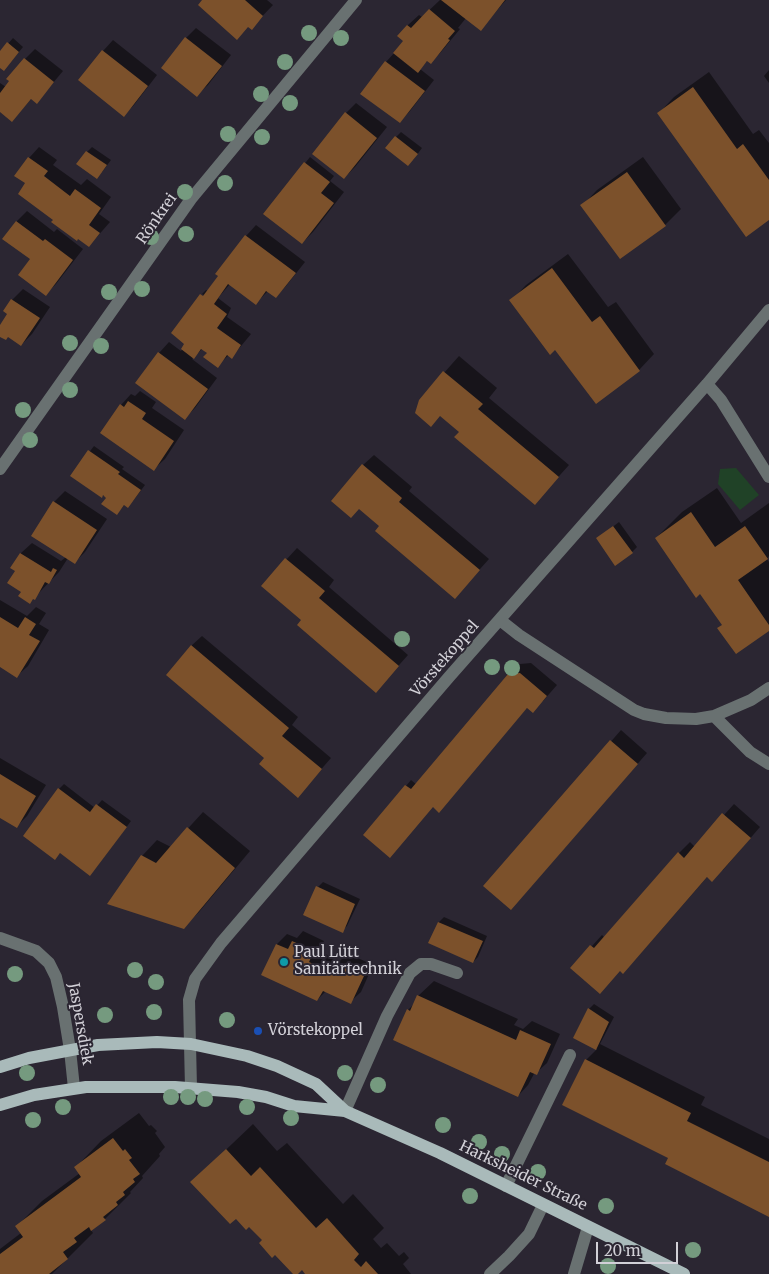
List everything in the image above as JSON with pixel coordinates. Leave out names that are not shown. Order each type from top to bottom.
[{"type":"main road","name":"Harksheider Straße","points":[[0,1067],[29,1058],[98,1045],[157,1042],[191,1044],[246,1056],[277,1066],[316,1084],[345,1111]]},
{"type":"main road","name":"Harksheider Straße","points":[[0,1105],[34,1095],[74,1088],[130,1086],[238,1092],[294,1106],[345,1111],[440,1153],[684,1274]]},
{"type":"street","name":"Rönkrei","points":[[0,469],[191,199],[356,0]]},
{"type":"street","name":"Vörstekoppel","points":[[191,1088],[189,1000],[195,979],[221,943],[707,384],[769,310]]},
{"type":"street","points":[[707,384],[721,400],[769,476]]},
{"type":"street","name":"Vörstekoppel","points":[[500,620],[519,635],[634,710],[644,714],[666,718],[696,719],[714,716],[751,700],[769,688]]},
{"type":"street","points":[[714,716],[750,752],[769,764]]},
{"type":"street","name":"Jaspersdiek","points":[[0,938],[36,951],[50,963],[56,977],[63,1007],[74,1088]]},
{"type":"street","points":[[345,1111],[387,1016],[410,973],[421,964],[431,964],[457,973]]},
{"type":"street","points":[[506,1186],[570,1055]]},
{"type":"street","points":[[490,1274],[510,1256],[529,1234],[543,1205]]},
{"type":"street","points":[[574,1274],[588,1227]]},
{"type":"green space","points":[[736,468],[759,495],[740,510],[718,484],[720,469]]},
{"type":"building","points":[[202,0],[245,0],[263,16],[252,30],[248,27],[237,40],[198,5]]},
{"type":"building","points":[[441,0],[505,0],[481,31]]},
{"type":"building","points":[[429,9],[455,31],[431,64],[427,61],[418,73],[393,53],[403,41],[397,36],[407,25],[411,28]]},
{"type":"building","points":[[185,37],[222,66],[197,97],[161,68]]},
{"type":"building","points":[[7,42],[19,52],[4,71],[0,68],[0,51]]},
{"type":"building","points":[[102,50],[148,86],[124,117],[78,80]]},
{"type":"building","points":[[24,58],[54,82],[37,104],[31,99],[12,122],[0,112],[0,93],[9,81],[6,79]]},
{"type":"building","points":[[385,61],[425,91],[400,123],[360,94]]},
{"type":"building","points":[[693,87],[737,149],[743,144],[769,180],[769,220],[746,237],[657,113]]},
{"type":"building","points":[[345,112],[377,138],[344,179],[312,154]]},
{"type":"building","points":[[395,136],[418,154],[408,166],[385,148]]},
{"type":"building","points":[[86,151],[107,165],[97,179],[76,164]]},
{"type":"building","points":[[28,157],[48,171],[44,176],[70,196],[75,189],[101,208],[89,225],[100,233],[89,247],[78,239],[77,241],[51,222],[53,220],[18,194],[25,183],[14,176]]},
{"type":"building","points":[[304,162],[330,182],[321,193],[334,203],[302,244],[263,214]]},
{"type":"building","points":[[627,172],[666,226],[620,259],[580,205]]},
{"type":"building","points":[[16,221],[43,241],[45,239],[73,260],[46,296],[18,275],[30,259],[2,239]]},
{"type":"building","points":[[245,235],[296,273],[276,298],[266,291],[256,305],[228,284],[214,304],[227,314],[217,328],[241,345],[232,359],[227,355],[218,368],[203,357],[207,353],[201,349],[194,359],[181,349],[184,344],[171,333],[200,294],[203,296],[218,276],[215,274]]},
{"type":"building","points":[[552,268],[592,322],[600,316],[640,371],[596,404],[555,350],[550,355],[509,300]]},
{"type":"building","points":[[11,299],[40,318],[21,346],[8,337],[6,340],[0,337],[0,325],[7,314],[3,311]]},
{"type":"building","points":[[158,352],[208,389],[185,420],[135,383]]},
{"type":"building","points":[[443,371],[483,404],[478,409],[559,477],[535,505],[454,437],[459,432],[440,416],[431,427],[415,413],[419,400]]},
{"type":"building","points":[[128,401],[146,413],[142,419],[174,441],[154,471],[100,433],[120,404],[124,407]]},
{"type":"building","points":[[88,450],[120,472],[118,474],[141,490],[128,508],[124,505],[117,515],[101,504],[106,498],[103,495],[102,498],[70,476]]},
{"type":"building","points":[[362,464],[402,498],[399,502],[480,570],[455,599],[375,531],[379,526],[359,509],[351,518],[331,501]]},
{"type":"building","points":[[53,501],[97,530],[75,564],[31,536]]},
{"type":"building","points":[[691,512],[715,547],[745,526],[768,559],[738,580],[769,625],[769,631],[736,654],[717,628],[722,625],[700,594],[696,598],[655,538]]},
{"type":"building","points":[[613,526],[633,553],[615,566],[596,538]]},
{"type":"building","points":[[20,553],[51,572],[53,568],[57,570],[49,584],[45,582],[35,600],[33,599],[30,604],[18,596],[21,592],[7,583],[15,571],[10,568]]},
{"type":"building","points":[[285,558],[325,591],[319,598],[399,666],[376,693],[297,625],[301,620],[261,586]]},
{"type":"building","points":[[0,617],[18,628],[25,617],[36,624],[29,635],[40,641],[17,678],[0,667]]},
{"type":"building","points":[[191,645],[289,728],[282,736],[322,769],[298,798],[259,764],[264,758],[166,675]]},
{"type":"building","points":[[520,673],[547,696],[533,713],[527,708],[439,813],[433,807],[390,858],[363,835],[405,785],[411,789],[508,674]]},
{"type":"building","points":[[610,740],[638,764],[511,910],[483,886]]},
{"type":"building","points":[[0,774],[36,796],[17,828],[0,818]]},
{"type":"building","points":[[58,788],[90,812],[96,804],[127,827],[90,876],[60,853],[55,860],[23,836]]},
{"type":"building","points":[[722,813],[751,838],[712,882],[707,877],[623,974],[620,971],[600,994],[570,968],[590,945],[594,948],[678,852],[684,858]]},
{"type":"building","points":[[187,827],[235,868],[184,929],[107,904],[141,855],[156,863]]},
{"type":"building","points":[[316,886],[355,904],[343,933],[303,915]]},
{"type":"building","points":[[438,922],[483,941],[473,963],[428,943]]},
{"type":"building","points":[[292,941],[314,951],[309,962],[331,972],[336,963],[364,976],[351,1004],[323,991],[317,1001],[261,975],[276,944],[288,949]]},
{"type":"building","points":[[417,995],[516,1040],[520,1030],[551,1044],[537,1075],[530,1072],[518,1097],[393,1040],[407,1009],[410,1011]]},
{"type":"building","points":[[588,1008],[609,1022],[596,1050],[573,1038]]},
{"type":"building","points":[[585,1059],[691,1113],[687,1121],[769,1162],[769,1217],[665,1164],[668,1158],[562,1105]]},
{"type":"building","points":[[113,1138],[123,1151],[125,1149],[132,1158],[129,1160],[140,1174],[133,1179],[135,1182],[123,1192],[125,1195],[116,1202],[118,1205],[103,1217],[106,1220],[91,1231],[89,1227],[74,1238],[77,1242],[63,1252],[68,1259],[49,1274],[0,1274],[0,1254],[23,1237],[15,1226],[81,1177],[74,1167]]},
{"type":"building","points":[[226,1149],[251,1176],[260,1167],[316,1228],[327,1218],[359,1254],[354,1260],[361,1267],[366,1261],[378,1274],[305,1274],[302,1270],[298,1274],[293,1274],[275,1255],[272,1258],[259,1243],[262,1240],[249,1227],[246,1230],[236,1219],[230,1224],[190,1182]]},
{"type":"place","name":"Paul Lütt Sanitärtechnik","points":[[284,962]]},
{"type":"place","name":"Vörstekoppel","points":[[258,1031]]}]
